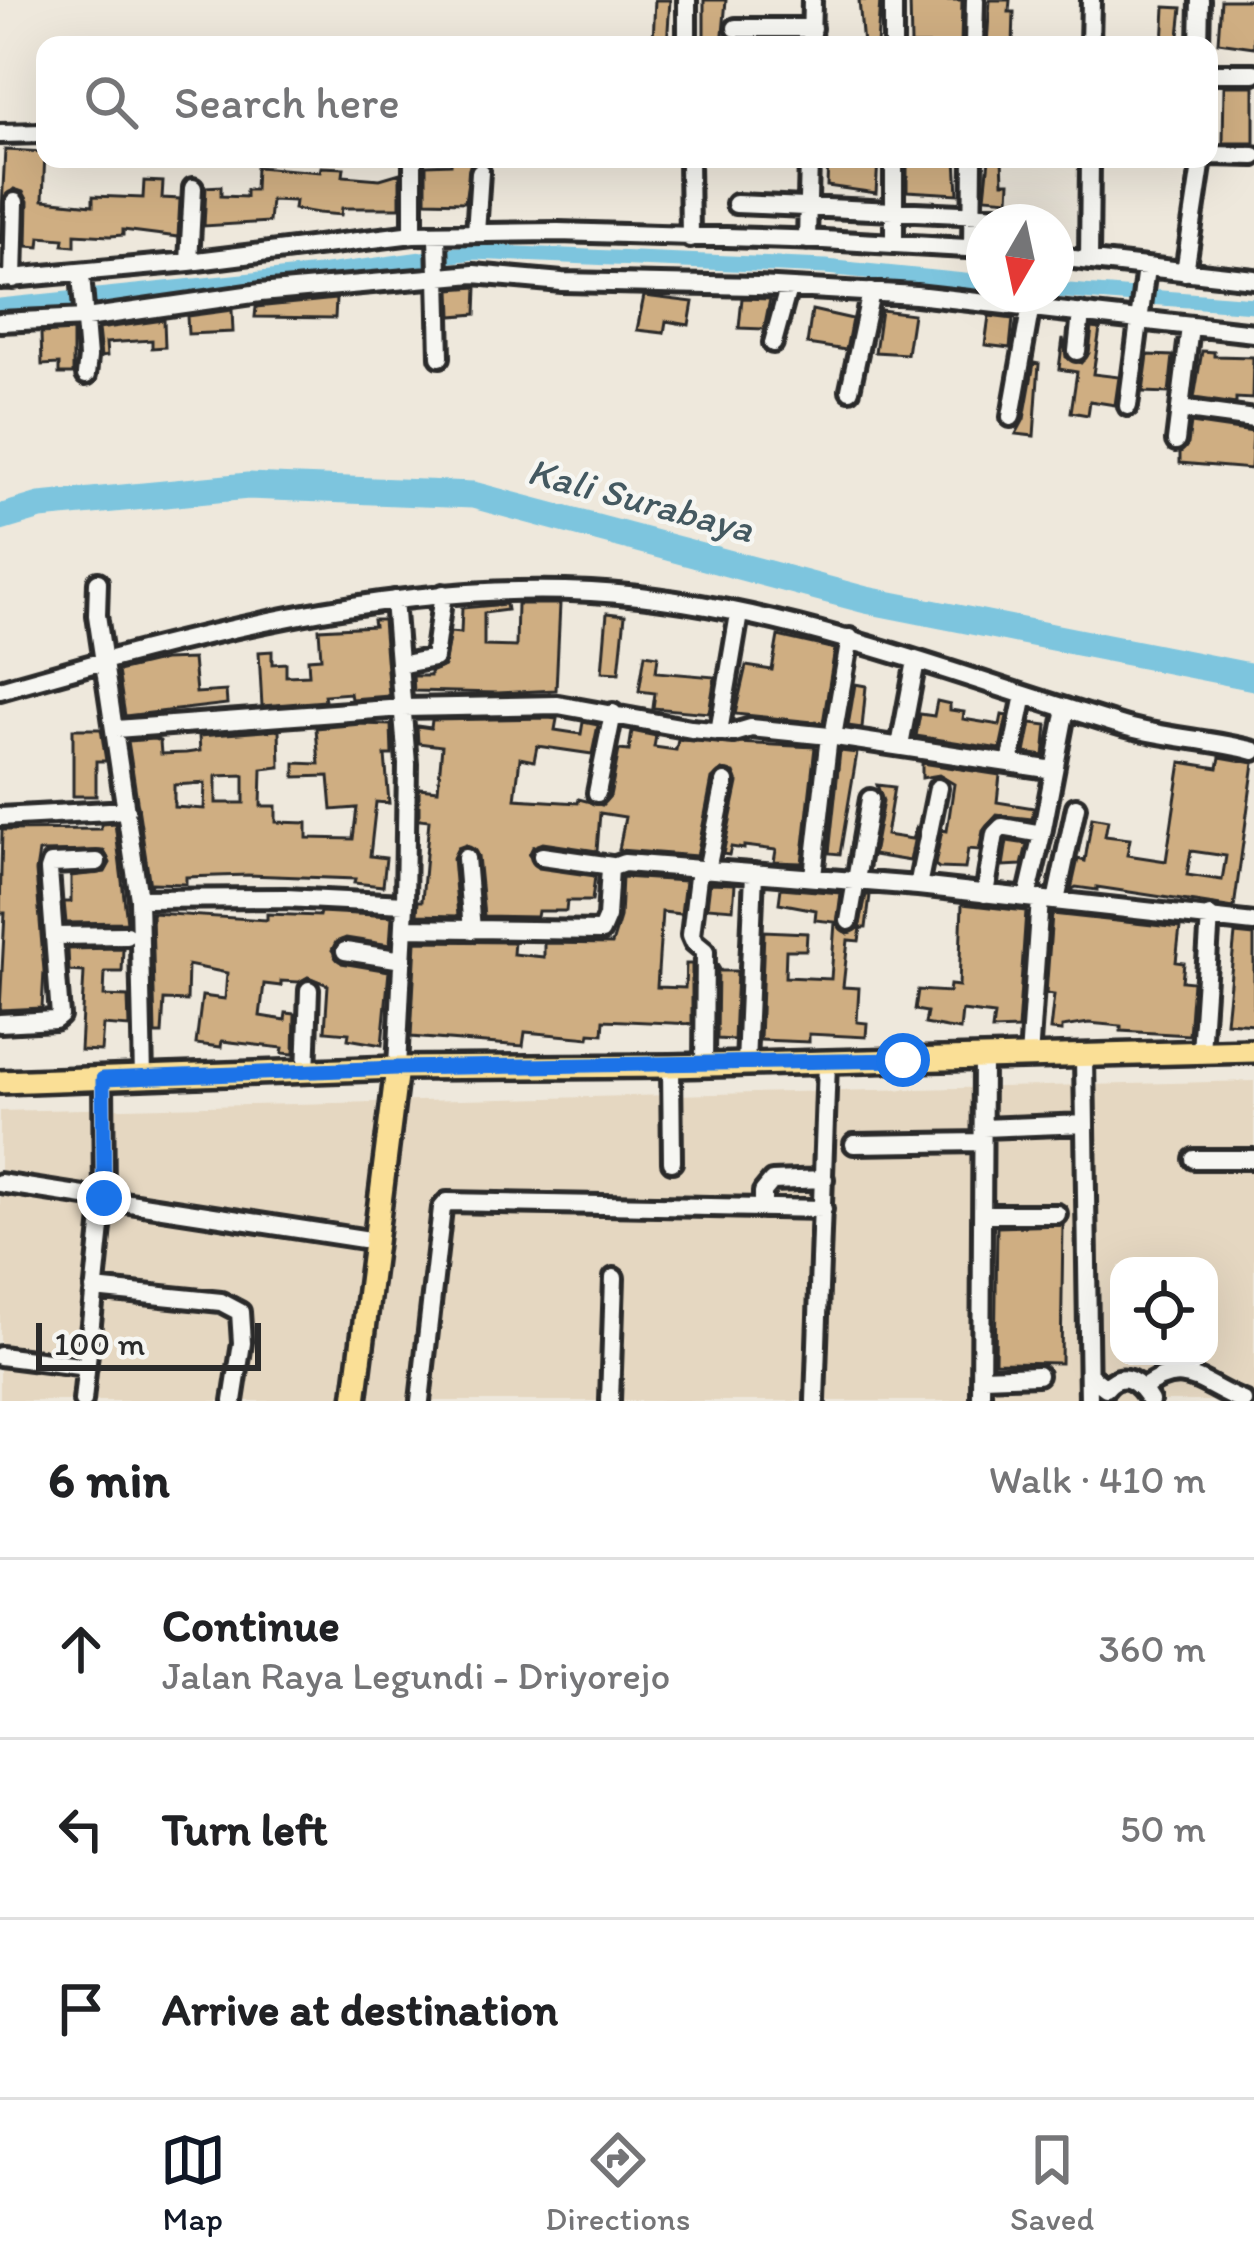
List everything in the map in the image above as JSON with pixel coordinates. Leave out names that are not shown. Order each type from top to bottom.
[{"type":"main road","points":[[0,1082],[397,1068],[1254,1052]]},
{"type":"main road","points":[[356,1401],[397,1068]]},
{"type":"street","points":[[687,0],[687,36]]},
{"type":"street","points":[[811,36],[812,0]]},
{"type":"street","points":[[893,0],[893,36]]},
{"type":"street","points":[[974,36],[975,0]]},
{"type":"street","points":[[1090,36],[1091,0]]},
{"type":"street","points":[[1199,36],[1200,0]]},
{"type":"street","points":[[736,28],[803,36]]},
{"type":"street","points":[[1218,73],[1254,73]]},
{"type":"street","points":[[0,134],[36,134]]},
{"type":"street","points":[[1218,159],[1254,155]]},
{"type":"street","points":[[412,168],[412,234]]},
{"type":"street","points":[[689,168],[690,238]]},
{"type":"street","points":[[807,240],[809,168]]},
{"type":"street","points":[[894,168],[894,243]]},
{"type":"street","points":[[972,204],[973,168]]},
{"type":"street","points":[[1089,261],[1090,168]]},
{"type":"street","points":[[1185,272],[1200,168]]},
{"type":"street","points":[[476,233],[480,172]]},
{"type":"street","points":[[190,262],[193,188]]},
{"type":"street","points":[[15,202],[7,279],[82,281],[412,234],[437,240],[476,233],[966,248]]},
{"type":"street","points":[[736,204],[966,214]]},
{"type":"street","points":[[437,240],[440,358]]},
{"type":"street","points":[[1074,259],[1140,271],[1254,279]]},
{"type":"street","points":[[1128,406],[1140,271]]},
{"type":"street","points":[[0,322],[438,274],[966,300]]},
{"type":"street","points":[[82,281],[86,375]]},
{"type":"street","points":[[773,343],[788,288]]},
{"type":"street","points":[[850,390],[871,292]]},
{"type":"street","points":[[1012,417],[1030,312]]},
{"type":"street","points":[[1074,312],[1254,333]]},
{"type":"street","points":[[1077,351],[1081,313]]},
{"type":"street","points":[[1176,441],[1190,327]]},
{"type":"street","points":[[1180,409],[1254,419]]},
{"type":"street","points":[[98,582],[97,615],[139,899],[143,1078]]},
{"type":"street","points":[[0,690],[106,660],[394,600],[443,594],[594,592],[739,614],[850,638],[1127,727],[1254,751]]},
{"type":"street","points":[[400,665],[434,658],[443,594]]},
{"type":"street","points":[[394,600],[403,708],[406,904],[397,1068]]},
{"type":"street","points":[[719,732],[739,614]]},
{"type":"street","points":[[813,876],[831,736],[850,638]]},
{"type":"street","points":[[900,746],[916,661]]},
{"type":"street","points":[[1010,763],[1024,695]]},
{"type":"street","points":[[116,729],[403,708],[542,704],[719,732],[751,728],[831,736],[1054,770]]},
{"type":"street","points":[[1029,1058],[1042,834],[1066,708]]},
{"type":"street","points":[[597,793],[613,713]]},
{"type":"street","points":[[704,1065],[705,951],[691,935],[725,782]]},
{"type":"street","points":[[918,886],[938,788]]},
{"type":"street","points":[[849,921],[870,799]]},
{"type":"street","points":[[1041,899],[1076,808]]},
{"type":"street","points":[[0,817],[128,810]]},
{"type":"street","points":[[985,894],[998,828],[1042,834]]},
{"type":"street","points":[[542,856],[612,866],[813,876],[1254,923]]},
{"type":"street","points":[[466,858],[472,930]]},
{"type":"street","points":[[0,1023],[60,1016],[51,864],[97,862]]},
{"type":"street","points":[[404,928],[601,931],[612,866]]},
{"type":"street","points":[[746,1064],[754,873]]},
{"type":"street","points":[[139,899],[286,898],[406,904]]},
{"type":"street","points":[[1201,1052],[1210,916]]},
{"type":"street","points":[[55,936],[126,935]]},
{"type":"street","points":[[345,951],[403,960]]},
{"type":"street","points":[[306,1073],[309,990]]},
{"type":"street","points":[[1084,1057],[1089,1401]]},
{"type":"street","points":[[981,1401],[983,1059]]},
{"type":"street","points":[[815,1401],[827,1063]]},
{"type":"street","points":[[670,1066],[672,1162]]},
{"type":"street","points":[[83,1401],[104,1198],[103,1079]]},
{"type":"street","points":[[854,1144],[1085,1124]]},
{"type":"street","points":[[1194,1160],[1254,1159]]},
{"type":"street","points":[[763,1208],[764,1192],[772,1180],[824,1179]]},
{"type":"street","points":[[0,1183],[363,1239]]},
{"type":"street","points":[[420,1401],[442,1208],[447,1202],[823,1209]]},
{"type":"street","points":[[984,1214],[1057,1214]]},
{"type":"street","points":[[610,1401],[614,1278]]},
{"type":"street","points":[[94,1288],[221,1302],[240,1312],[242,1343],[232,1401]]},
{"type":"street","points":[[0,1356],[87,1367]]},
{"type":"street","points":[[1089,1375],[1106,1394],[1112,1381],[1126,1378],[1146,1395],[1155,1379],[1184,1374],[1202,1378],[1237,1400]]},
{"type":"street","points":[[982,1377],[1038,1375]]},
{"type":"shaded area","points":[[1254,1081],[1254,1401],[0,1401],[0,1111]]},
{"type":"building","points":[[655,0],[670,0],[668,36],[653,36]]},
{"type":"building","points":[[704,0],[726,0],[723,36],[704,36]]},
{"type":"building","points":[[859,0],[880,0],[878,36],[862,36]]},
{"type":"building","points":[[910,0],[962,0],[961,36],[911,36]]},
{"type":"building","points":[[990,0],[1010,0],[1013,36],[988,36]]},
{"type":"building","points":[[1221,0],[1254,0],[1254,47],[1218,42]]},
{"type":"building","points":[[1165,7],[1182,8],[1179,36],[1163,36]]},
{"type":"building","points":[[1224,86],[1254,86],[1254,143],[1223,143]]},
{"type":"building","points":[[5,150],[36,152],[36,168],[44,168],[43,200],[93,205],[93,196],[143,198],[144,181],[163,182],[162,198],[180,199],[178,237],[123,230],[123,235],[75,234],[75,246],[63,245],[64,239],[40,237],[39,247],[27,246],[28,201],[14,189],[2,201]]},
{"type":"building","points":[[256,168],[320,172],[321,168],[344,168],[343,176],[380,179],[400,173],[400,208],[342,208],[341,215],[294,209],[295,201],[271,200],[269,222],[204,226],[206,187],[221,186],[221,196],[246,197],[246,190],[255,190]]},
{"type":"building","points":[[426,168],[470,168],[465,202],[426,201]]},
{"type":"building","points":[[828,168],[877,168],[876,193],[827,186]]},
{"type":"building","points":[[907,168],[957,168],[958,194],[907,191]]},
{"type":"building","points":[[988,168],[1002,168],[1003,182],[1010,182],[1009,199],[985,197]]},
{"type":"building","points":[[477,287],[476,314],[452,316],[451,289]]},
{"type":"building","points":[[644,296],[693,302],[689,325],[666,321],[664,333],[637,330]]},
{"type":"building","points":[[742,298],[770,299],[764,329],[739,328]]},
{"type":"building","points":[[336,299],[335,318],[255,317],[256,307]]},
{"type":"building","points":[[232,310],[233,332],[188,334],[187,316]]},
{"type":"building","points":[[812,310],[852,319],[846,350],[807,344]]},
{"type":"building","points":[[881,310],[913,314],[907,354],[875,352]]},
{"type":"building","points":[[989,316],[1013,319],[1010,348],[985,345]]},
{"type":"building","points":[[164,320],[165,347],[152,348],[152,340],[106,343],[107,356],[101,357],[98,329]]},
{"type":"building","points":[[1092,328],[1100,329],[1093,374],[1119,377],[1115,405],[1090,401],[1088,415],[1071,412],[1077,372],[1059,369],[1063,338],[1066,357],[1081,363],[1089,353]]},
{"type":"building","points":[[73,331],[73,374],[59,374],[59,364],[42,365],[41,333]]},
{"type":"building","points":[[1202,351],[1253,357],[1252,399],[1236,398],[1236,404],[1194,398]]},
{"type":"building","points":[[1148,355],[1173,356],[1169,393],[1143,392]]},
{"type":"building","points":[[1034,363],[1039,364],[1034,436],[1016,434],[1024,419]]},
{"type":"building","points":[[1191,423],[1253,432],[1251,469],[1180,463]]},
{"type":"building","points":[[506,604],[507,610],[484,613],[484,646],[516,647],[517,604],[560,604],[556,690],[414,691],[413,676],[430,676],[444,666],[450,632],[461,633],[462,608]]},
{"type":"building","points":[[607,613],[625,615],[619,673],[602,672]]},
{"type":"building","points":[[373,620],[383,620],[389,696],[324,695],[325,701],[262,706],[259,652],[272,651],[272,664],[286,663],[286,676],[309,675],[308,659],[321,658],[319,629],[374,626]]},
{"type":"building","points":[[778,636],[835,649],[823,723],[735,714],[746,666],[772,670]]},
{"type":"building","points":[[645,654],[658,656],[656,672],[715,677],[709,713],[653,708],[655,693],[639,691]]},
{"type":"building","points":[[193,659],[196,693],[226,691],[227,704],[125,716],[118,671]]},
{"type":"building","points":[[855,684],[866,686],[862,728],[848,726]]},
{"type":"building","points":[[937,701],[964,712],[963,719],[1000,725],[1002,715],[1007,716],[1000,749],[916,736],[920,714],[934,716]]},
{"type":"building","points":[[557,719],[555,730],[581,734],[583,722],[598,725],[592,754],[537,746],[534,761],[520,758],[515,799],[578,803],[579,799],[602,805],[610,796],[619,750],[629,751],[632,731],[656,736],[654,747],[676,750],[678,740],[815,747],[802,863],[774,862],[776,850],[744,846],[731,847],[729,855],[723,854],[738,783],[734,773],[722,770],[712,779],[697,856],[619,850],[625,817],[600,813],[597,851],[543,843],[529,855],[539,868],[595,876],[592,901],[567,901],[566,911],[538,911],[537,917],[484,916],[478,856],[466,845],[453,858],[458,916],[417,915],[429,820],[419,819],[419,788],[438,790],[442,746],[418,743],[417,726],[431,728],[432,720]]},
{"type":"building","points":[[1031,723],[1047,725],[1044,756],[1025,753]]},
{"type":"building","points":[[391,725],[392,755],[385,755],[389,803],[376,802],[370,856],[386,858],[383,886],[354,883],[355,879],[248,875],[186,877],[186,884],[150,886],[128,741],[154,739],[160,741],[161,754],[186,753],[200,751],[199,736],[279,730],[280,767],[262,769],[261,806],[276,806],[276,822],[307,823],[307,838],[353,839],[357,808],[332,810],[329,776],[295,777],[295,763],[319,764],[316,728]],"holes":[[[244,775],[244,803],[216,803],[216,776]],[[205,783],[204,809],[174,807],[174,785]]]},
{"type":"building","points":[[73,729],[101,729],[106,761],[96,761],[96,796],[73,796]]},
{"type":"building","points":[[840,751],[857,753],[840,854],[829,853]]},
{"type":"building","points":[[1220,757],[1254,763],[1234,908],[1097,887],[1071,890],[1078,859],[1085,861],[1092,817],[1108,820],[1105,836],[1130,839],[1127,855],[1166,861],[1181,762],[1218,768]],"holes":[[[1191,851],[1226,856],[1222,880],[1187,875]]]},
{"type":"building","points":[[922,763],[1000,775],[997,802],[1034,808],[1032,819],[997,815],[983,831],[979,850],[968,849],[965,869],[939,868],[935,865],[942,830],[947,831],[954,784],[939,775],[922,778]]},
{"type":"building","points":[[877,785],[894,787],[886,835],[912,839],[917,826],[910,861],[873,855],[883,801]]},
{"type":"building","points":[[115,823],[127,922],[66,923],[64,902],[71,902],[71,876],[105,872],[110,863],[104,851],[39,852],[42,1008],[0,1010],[5,913],[0,913],[2,830],[101,829],[101,824]]},
{"type":"building","points":[[1007,841],[1027,844],[1022,865],[1003,866]]},
{"type":"building","points":[[622,877],[685,881],[681,914],[662,912],[657,987],[685,988],[686,964],[692,964],[692,1024],[604,1020],[603,1034],[590,1033],[589,1038],[525,1032],[523,1046],[411,1037],[416,941],[514,942],[513,954],[544,957],[544,943],[612,944],[620,918]]},
{"type":"building","points":[[710,883],[735,884],[733,909],[707,907]]},
{"type":"building","points":[[781,888],[841,893],[837,924],[848,934],[859,928],[866,895],[870,895],[866,928],[861,928],[859,941],[848,940],[843,987],[859,988],[857,1022],[867,1023],[866,1037],[809,1034],[809,1042],[760,1040],[764,931],[807,933],[806,950],[786,950],[785,977],[831,979],[835,922],[815,920],[816,910],[779,903]]},
{"type":"building","points":[[962,904],[1026,911],[1018,1029],[992,1030],[994,1015],[962,1011],[960,1030],[925,1024],[927,1012],[915,1010],[918,990],[949,992],[950,985],[959,986]]},
{"type":"building","points":[[320,912],[392,916],[390,945],[346,938],[332,950],[342,963],[389,971],[382,1045],[348,1039],[349,1033],[325,1031],[328,985],[308,977],[299,982],[281,981],[281,986],[264,984],[260,1016],[285,1020],[286,1013],[295,1014],[294,1054],[282,1053],[283,1048],[222,1041],[221,1047],[196,1044],[202,996],[225,999],[227,973],[188,965],[187,1001],[164,1000],[162,1034],[155,1034],[152,913],[267,920],[267,914],[319,916]]},
{"type":"building","points":[[1052,914],[1180,928],[1176,962],[1184,963],[1182,981],[1193,982],[1189,1035],[1121,1031],[1121,1026],[1089,1023],[1050,1030],[1054,995],[1046,994]]},
{"type":"building","points":[[1235,934],[1254,936],[1254,1024],[1226,1022]]},
{"type":"building","points":[[123,948],[122,972],[105,972],[104,996],[128,997],[129,1027],[103,1025],[101,1051],[80,1050],[84,972],[69,971],[68,949]]},
{"type":"building","points":[[718,966],[721,971],[737,971],[734,1040],[717,1039]]},
{"type":"building","points":[[1063,1225],[1061,1363],[995,1362],[997,1227]]},
{"type":"waterway","points":[[0,306],[473,252],[826,267],[966,281]]},
{"type":"waterway","points":[[1074,291],[1254,305]]},
{"type":"waterway","name":"Kali Surabaya","points":[[0,518],[40,506],[248,486],[473,495],[866,600],[1254,677]]},
{"type":"route","points":[[104,1198],[103,1079],[397,1068],[903,1060]]}]
